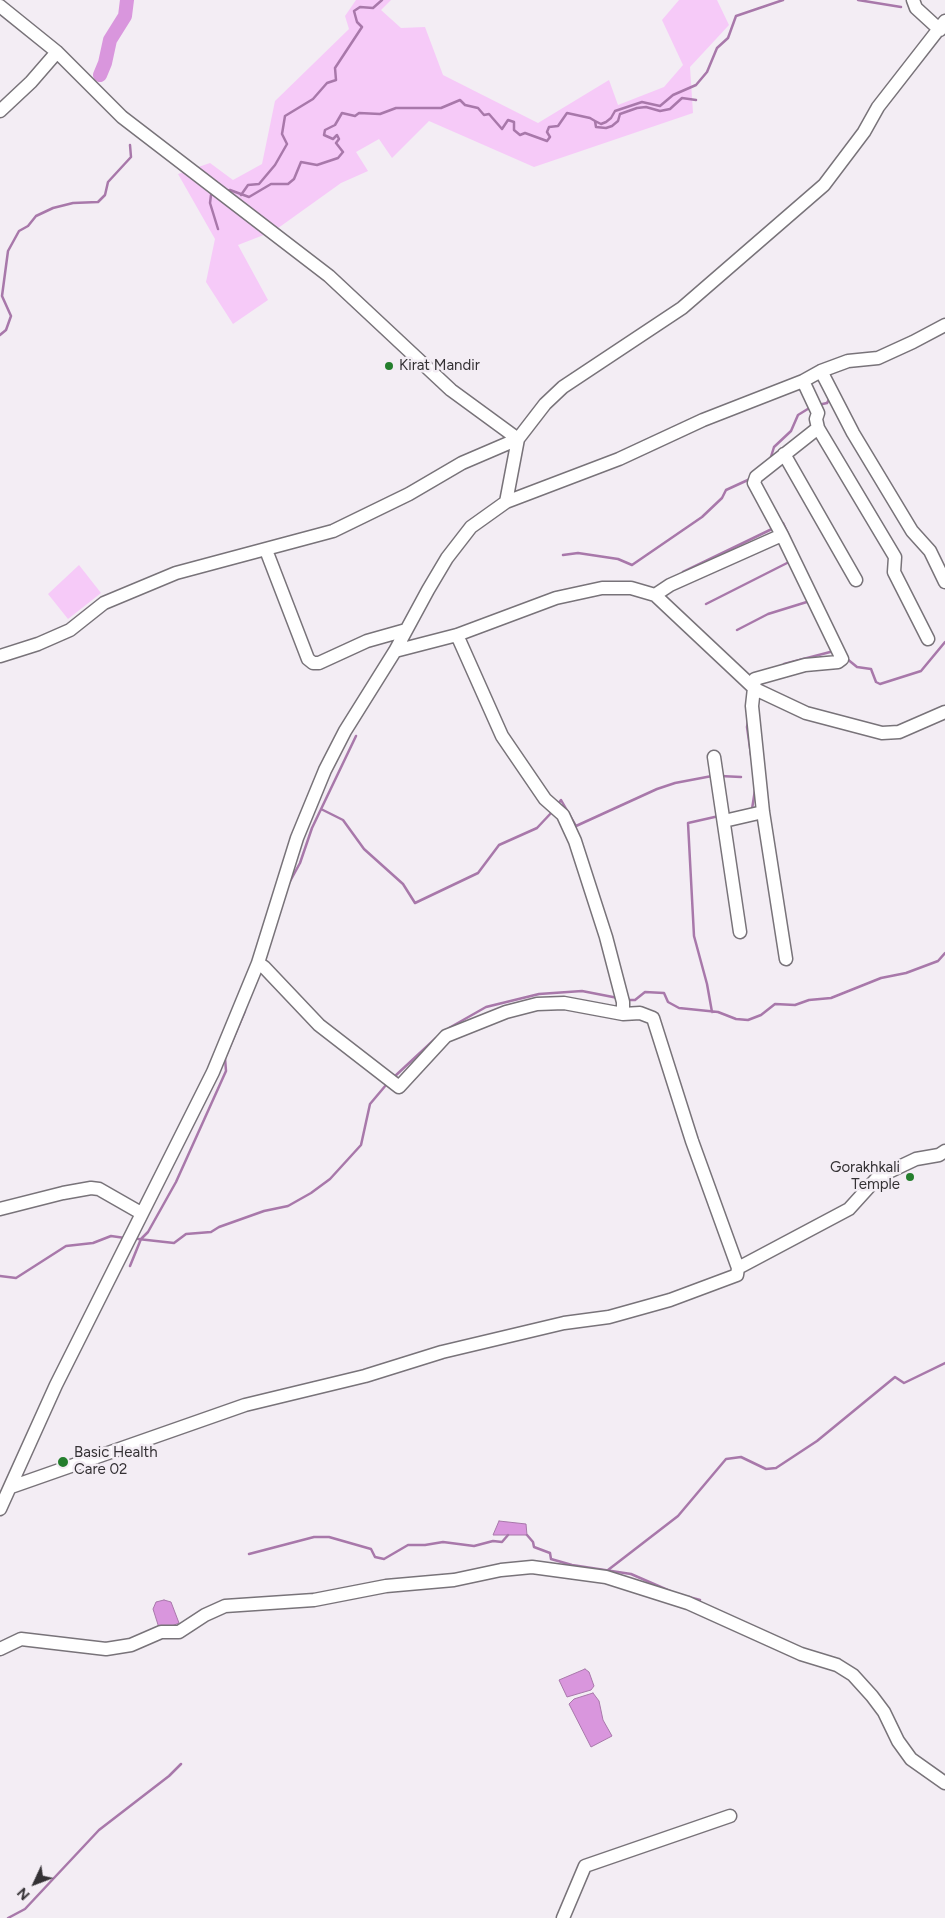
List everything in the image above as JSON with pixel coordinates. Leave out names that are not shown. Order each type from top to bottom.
[{"type":"street","points":[[506,502],[518,439],[545,404],[563,388],[682,308],[824,184],[864,132],[878,107],[942,25],[916,8],[914,0]]},
{"type":"street","points":[[0,6],[57,52],[122,117],[329,276],[450,390],[518,439]]},
{"type":"street","points":[[0,111],[31,82],[57,52]]},
{"type":"street","points":[[0,1508],[56,1385],[213,1072],[258,963],[297,838],[325,770],[345,732],[395,651],[447,558],[471,527],[506,502],[619,459],[702,420],[802,381],[821,371],[848,361],[878,358],[914,342],[945,325]]},
{"type":"street","points":[[821,371],[853,433],[912,531],[930,551],[945,582]]},
{"type":"street","points":[[802,381],[818,413],[816,420],[818,428],[895,557],[894,572],[928,639]]},
{"type":"street","points":[[786,958],[763,812],[752,706],[755,679],[805,665],[838,662],[842,659],[782,535],[754,483],[756,477],[818,428]]},
{"type":"street","points":[[0,656],[38,644],[70,630],[104,603],[176,573],[333,531],[409,494],[462,463],[518,439]]},
{"type":"street","points":[[784,454],[856,580]]},
{"type":"street","points":[[655,595],[670,585],[782,535]]},
{"type":"street","points":[[266,550],[308,659],[313,663],[319,663],[367,641],[406,630]]},
{"type":"street","points":[[395,651],[457,635],[556,598],[602,588],[631,588],[655,595],[755,689],[806,713],[882,733],[899,732],[945,712]]},
{"type":"street","points":[[457,635],[502,736],[545,799],[563,815],[575,841],[606,937],[623,1002],[623,1014]]},
{"type":"street","points":[[714,757],[740,932]]},
{"type":"street","points":[[724,821],[763,812]]},
{"type":"street","points":[[11,1487],[245,1405],[365,1376],[452,1350],[564,1323],[609,1317],[670,1300],[737,1275],[738,1268],[692,1140],[653,1018],[640,1013],[623,1014],[564,1003],[537,1004],[506,1012],[446,1036],[399,1087],[319,1025],[258,963]]},
{"type":"street","points":[[738,1268],[849,1209],[878,1176],[916,1159],[939,1155],[945,1151]]},
{"type":"street","points":[[0,1209],[70,1191],[92,1188],[99,1189],[142,1213]]},
{"type":"street","points":[[0,1649],[21,1639],[106,1649],[131,1644],[160,1632],[179,1632],[205,1615],[225,1606],[314,1600],[386,1586],[454,1580],[501,1570],[532,1567],[606,1577],[688,1603],[801,1654],[837,1665],[853,1675],[872,1696],[884,1712],[898,1741],[912,1759],[945,1783]]},
{"type":"street","points":[[563,1918],[585,1866],[730,1816]]},
{"type":"shaded area","points":[[356,0],[391,0],[381,10],[401,28],[425,27],[443,75],[538,123],[609,80],[618,105],[664,87],[683,65],[662,20],[679,0],[717,0],[729,25],[690,67],[693,113],[534,167],[429,121],[392,158],[379,139],[356,152],[368,171],[341,183],[274,231],[238,245],[268,300],[233,324],[206,282],[215,239],[178,174],[210,163],[233,180],[262,164],[275,101],[349,29],[345,16]]},
{"type":"shaded area","points":[[79,565],[101,593],[68,619],[48,594]]},
{"type":"shaded area","points":[[499,1521],[526,1524],[527,1535],[493,1535]]},
{"type":"shaded area","points":[[164,1600],[171,1602],[179,1623],[160,1631],[153,1609],[156,1602]]},
{"type":"shaded area","points":[[585,1669],[589,1672],[594,1686],[591,1690],[567,1697],[559,1680]]},
{"type":"shaded area","points":[[593,1693],[599,1701],[603,1720],[612,1736],[591,1747],[569,1704],[574,1699]]},
{"type":"waterway","points":[[100,75],[105,63],[110,40],[125,16],[127,0]]},
{"type":"waterway","points":[[241,195],[248,185],[259,184],[275,165],[287,144],[282,134],[285,116],[313,99],[327,83],[336,80],[335,68],[362,27],[357,22],[354,11],[360,7],[373,8],[382,0]]},
{"type":"waterway","points":[[595,121],[601,124],[606,122],[615,111],[642,102],[660,106],[673,95],[696,85],[707,72],[717,48],[728,38],[736,16],[783,0]]},
{"type":"waterway","points":[[858,0],[901,7]]},
{"type":"waterway","points":[[226,191],[230,190],[249,197],[271,184],[288,184],[294,179],[301,162],[317,165],[338,158],[343,152],[336,143],[339,139],[337,135],[333,139],[324,135],[325,130],[335,125],[342,113],[355,116],[359,113],[380,114],[396,108],[441,108],[460,100],[465,105],[478,108],[484,115],[489,114],[502,129],[508,120],[514,122],[514,130],[520,135],[525,133],[547,141],[550,137],[547,132],[549,127],[558,126],[567,113],[590,118],[595,121],[596,127],[606,128],[618,121],[620,114],[637,108],[646,107],[660,111],[670,109],[682,98],[696,100]]},
{"type":"waterway","points":[[0,335],[6,330],[11,316],[2,296],[8,251],[19,231],[28,226],[36,216],[53,208],[73,203],[98,202],[105,195],[108,182],[131,157],[130,145]]},
{"type":"waterway","points":[[216,194],[211,195],[210,203],[218,229]]},
{"type":"waterway","points":[[818,405],[827,403],[830,398]]},
{"type":"waterway","points":[[770,460],[774,447],[791,431],[798,415],[811,407]]},
{"type":"waterway","points":[[563,555],[578,553],[618,559],[632,565],[702,517],[722,498],[726,490],[750,479]]},
{"type":"waterway","points":[[781,524],[783,523],[790,538]]},
{"type":"waterway","points":[[683,572],[774,528]]},
{"type":"waterway","points":[[706,604],[791,561]]},
{"type":"waterway","points":[[737,630],[768,614],[810,601]]},
{"type":"waterway","points":[[846,658],[857,667],[871,669],[876,682],[880,684],[921,671],[945,642]]},
{"type":"waterway","points":[[784,664],[834,651]]},
{"type":"waterway","points":[[748,721],[747,727],[751,755]]},
{"type":"waterway","points":[[288,885],[300,863],[312,828],[356,736]]},
{"type":"waterway","points":[[558,804],[561,800],[576,826],[657,789],[675,783],[712,776]]},
{"type":"waterway","points":[[720,776],[741,777]]},
{"type":"waterway","points":[[752,809],[755,790]]},
{"type":"waterway","points":[[321,809],[343,820],[364,849],[403,884],[415,903],[478,873],[499,845],[537,828],[552,812]]},
{"type":"waterway","points":[[712,1012],[707,984],[694,936],[688,823],[719,816]]},
{"type":"waterway","points":[[628,1000],[635,1000],[645,992],[664,993],[668,1002],[679,1008],[718,1012],[736,1019],[748,1020],[761,1015],[775,1004],[795,1005],[809,1000],[831,998],[881,978],[906,973],[938,961],[945,953]]},
{"type":"waterway","points":[[449,1028],[486,1007],[539,994],[582,991],[618,998]]},
{"type":"waterway","points":[[130,1266],[141,1239],[148,1232],[176,1182],[226,1071],[225,1058],[245,1011]]},
{"type":"waterway","points":[[394,1077],[436,1038]]},
{"type":"waterway","points":[[138,1239],[174,1243],[186,1234],[211,1232],[219,1227],[264,1211],[288,1206],[311,1193],[330,1179],[361,1145],[370,1104],[386,1085]]},
{"type":"waterway","points":[[0,1276],[16,1278],[66,1246],[93,1243],[111,1236],[125,1238]]},
{"type":"waterway","points":[[608,1570],[678,1516],[726,1459],[741,1457],[766,1469],[776,1468],[817,1441],[895,1377],[904,1383],[945,1363]]},
{"type":"waterway","points":[[249,1554],[314,1537],[329,1537],[371,1549],[375,1557],[384,1559],[408,1545],[443,1542],[474,1546],[493,1541],[502,1542],[508,1535]]},
{"type":"waterway","points":[[527,1535],[533,1542],[534,1547],[550,1553],[551,1559],[572,1565],[631,1574],[670,1591]]},
{"type":"waterway","points":[[689,1597],[700,1600]]},
{"type":"waterway","points":[[8,1918],[25,1909],[99,1830],[169,1776],[181,1764]]},
{"type":"place","name":"Kirat Mandir","points":[[389,366]]},
{"type":"place","name":"Gorakhkali Temple","points":[[910,1177]]},
{"type":"place","name":"Basic Health Care 02","points":[[63,1462]]}]
